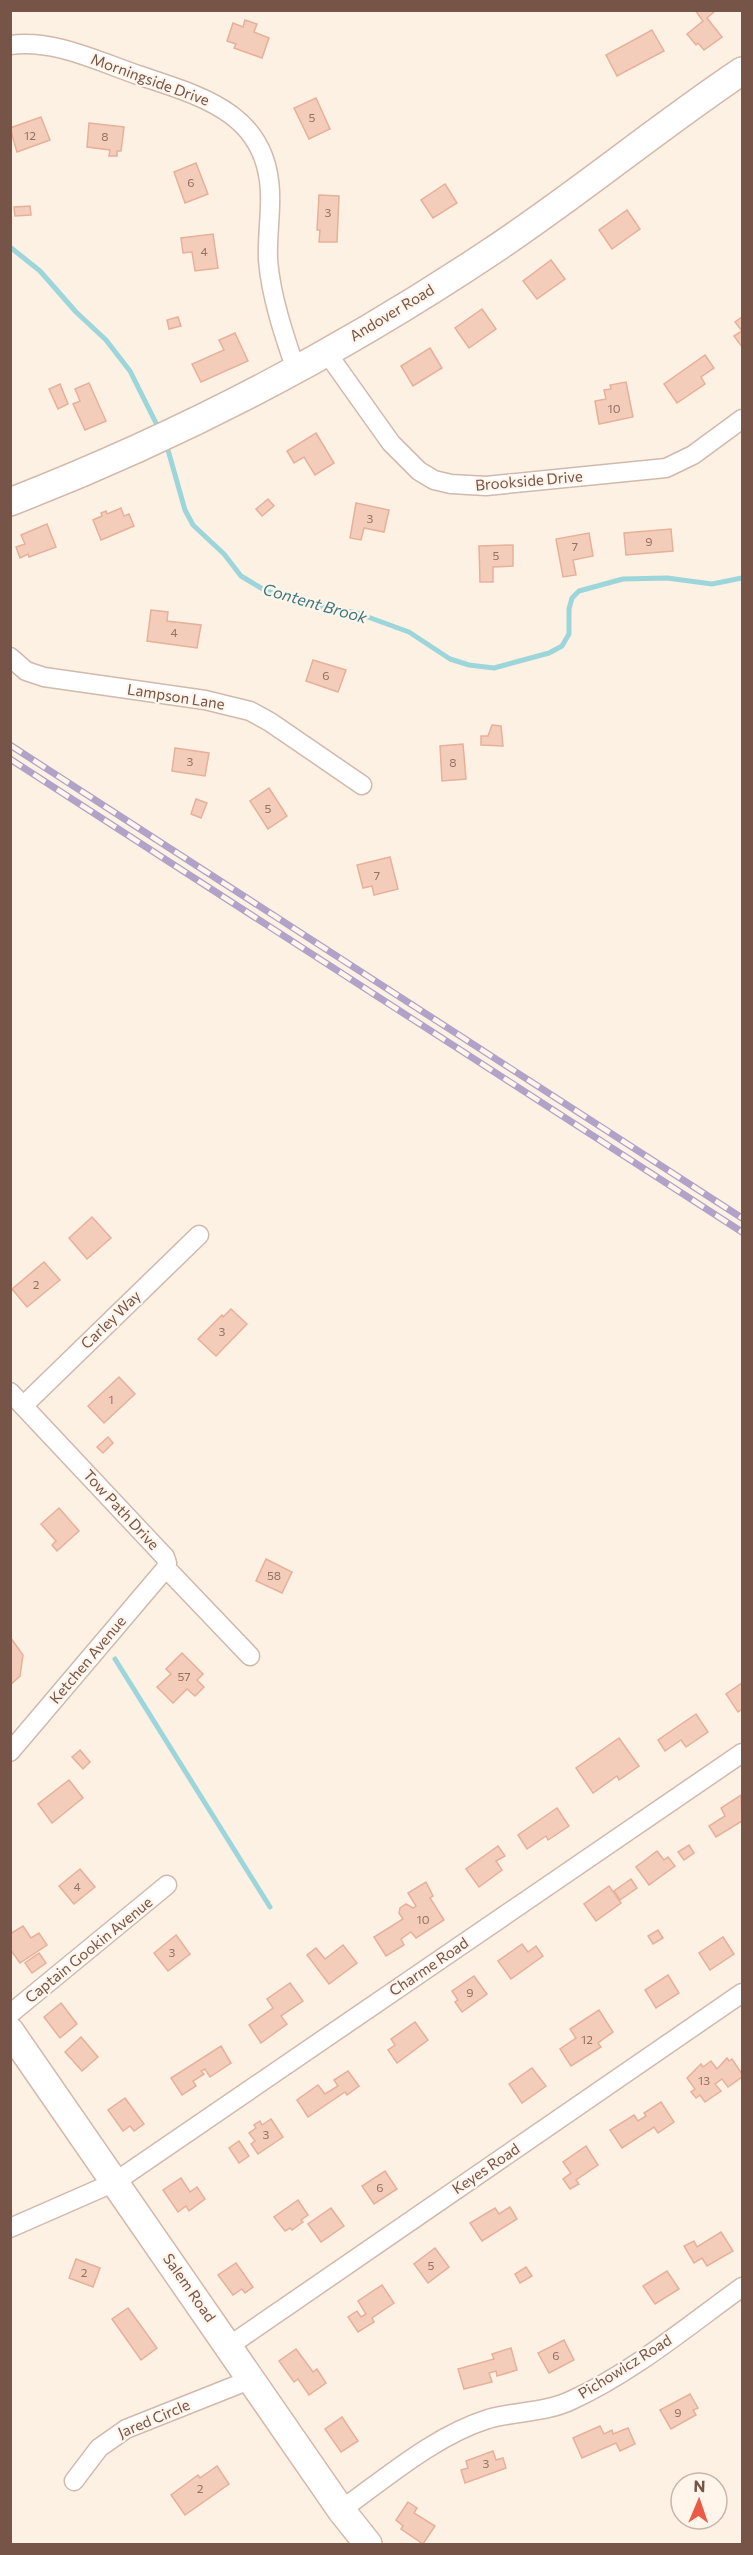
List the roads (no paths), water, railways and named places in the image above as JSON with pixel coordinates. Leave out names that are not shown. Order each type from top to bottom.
[{"type":"main road","name":"Andover Road","points":[[10,502],[145,446],[327,352],[492,251],[742,71]]},
{"type":"main road","name":"Salem Road","points":[[10,2031],[341,2510],[368,2544]]},
{"type":"street","name":"Morningside Drive","points":[[10,45],[25,43],[56,47],[196,94],[232,114],[246,128],[258,147],[266,169],[270,190],[268,261],[280,316],[296,370]]},
{"type":"street","name":"Brookside Drive","points":[[327,352],[405,460],[434,480],[451,484],[486,486],[666,468],[693,455],[742,419]]},
{"type":"street","name":"Lampson Lane","points":[[10,657],[26,671],[44,677],[205,700],[249,711],[270,722],[362,785]]},
{"type":"street","name":"Carley Way","points":[[17,1399],[199,1235]]},
{"type":"street","name":"Tow Path Drive","points":[[17,1399],[165,1557],[166,1568],[250,1656]]},
{"type":"street","name":"Ketchen Avenue","points":[[10,1752],[166,1568]]},
{"type":"street","name":"Charme Road","points":[[10,2228],[115,2182],[742,1753]]},
{"type":"street","name":"Captain Gookin Avenue","points":[[10,2014],[167,1885]]},
{"type":"street","name":"Keyes Road","points":[[229,2346],[742,1993]]},
{"type":"street","name":"Pichowicz Road","points":[[341,2510],[407,2463],[467,2427],[500,2416],[552,2408],[611,2379],[742,2287]]},
{"type":"street","name":"Jared Circle","points":[[74,2481],[99,2448],[126,2429],[252,2379]]},
{"type":"waterway","name":"Content Brook","points":[[10,247],[40,271],[76,312],[106,340],[130,371],[159,429]]},
{"type":"waterway","name":"Content Brook","points":[[166,443],[185,510],[193,525],[224,554],[241,576],[266,591],[304,603],[357,613],[409,632],[450,659],[469,665],[494,668],[549,653],[562,646],[569,634],[569,609],[572,598],[579,591],[623,579],[667,578],[712,584],[742,578]]},
{"type":"waterway","points":[[115,1659],[270,1907]]},
{"type":"railway","points":[[10,745],[742,1218]]},
{"type":"railway","points":[[10,759],[742,1232]]}]
